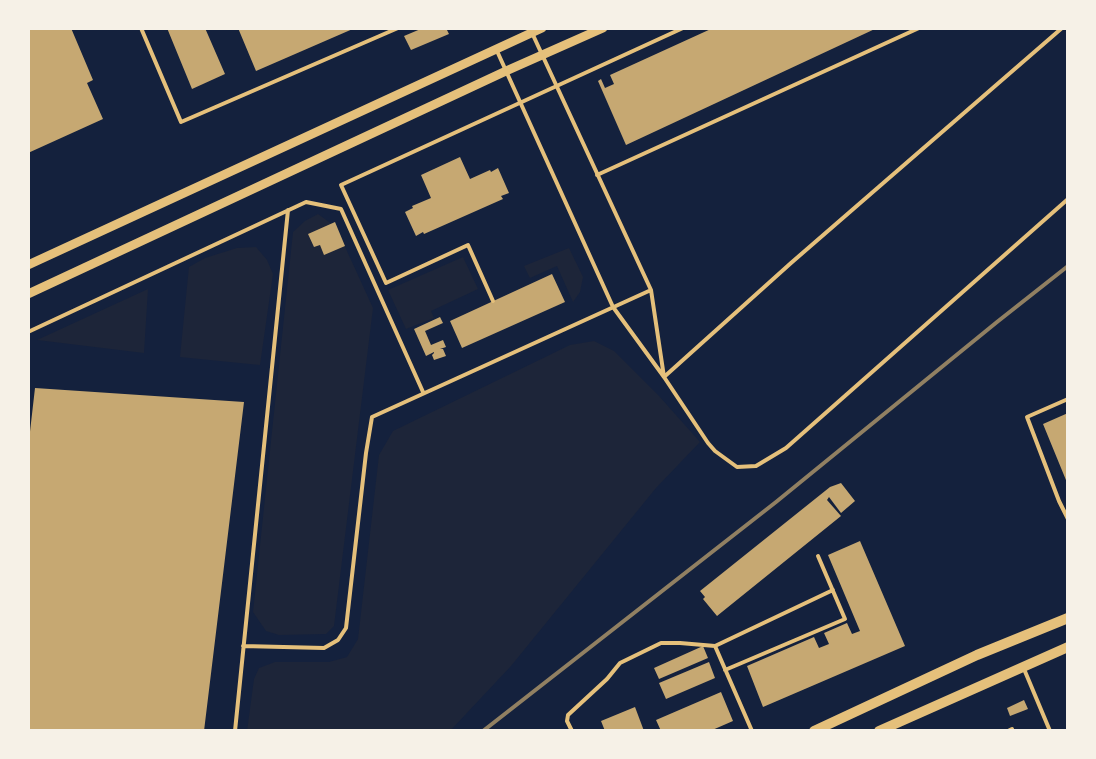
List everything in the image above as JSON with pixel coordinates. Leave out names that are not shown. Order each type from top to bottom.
[{"type":"main road","points":[[814,731],[977,655],[1068,618]]},
{"type":"main road","points":[[879,731],[1068,647]]},
{"type":"street","points":[[28,294],[603,28]]},
{"type":"street","points":[[28,265],[537,30]]},
{"type":"lane","points":[[141,28],[181,122],[398,28]]},
{"type":"lane","points":[[379,28],[382,35]]},
{"type":"lane","points":[[493,301],[468,245],[386,283],[341,185],[683,28]]},
{"type":"lane","points":[[597,175],[919,28]]},
{"type":"lane","points":[[664,377],[1062,28]]},
{"type":"lane","points":[[537,30],[542,56],[651,290],[664,377]]},
{"type":"lane","points":[[496,49],[613,307],[715,451],[737,467],[756,466],[786,448],[1068,199]]},
{"type":"lane","points":[[28,332],[306,202],[341,209],[423,392]]},
{"type":"lane","points":[[235,731],[288,210]]},
{"type":"lane","points":[[243,646],[324,648],[338,640],[346,628],[372,417],[651,290]]},
{"type":"lane","points":[[1068,399],[1027,417],[1068,519]]},
{"type":"lane","points":[[725,670],[845,619],[818,556]]},
{"type":"lane","points":[[572,731],[567,721],[568,715],[620,663],[661,643],[715,646],[833,590]]},
{"type":"lane","points":[[715,646],[752,731]]},
{"type":"lane","points":[[1023,666],[1050,731]]},
{"type":"shaded area","points":[[318,214],[336,227],[373,308],[334,626],[326,634],[279,635],[266,631],[253,612],[293,232]]},
{"type":"shaded area","points":[[256,247],[273,274],[260,365],[180,357],[189,267],[205,258],[237,248]]},
{"type":"shaded area","points":[[569,248],[583,277],[580,292],[573,302],[557,266],[530,278],[524,266]]},
{"type":"shaded area","points":[[463,257],[478,289],[431,311],[434,318],[406,329],[388,290]]},
{"type":"shaded area","points":[[148,289],[144,353],[37,340]]},
{"type":"shaded area","points":[[594,341],[614,351],[700,442],[656,488],[511,666],[450,731],[247,731],[254,679],[259,668],[275,662],[329,662],[347,657],[358,639],[379,455],[393,431],[570,345]]},
{"type":"building","points":[[28,28],[71,28],[93,80],[87,83],[103,119],[28,153]]},
{"type":"building","points":[[167,28],[205,28],[225,74],[192,89]]},
{"type":"building","points":[[238,28],[355,28],[256,71]]},
{"type":"building","points":[[423,28],[446,28],[449,34],[411,50],[404,36]]},
{"type":"building","points":[[713,28],[877,28],[626,145],[598,81],[601,79],[605,88],[614,84],[610,75]]},
{"type":"building","points":[[460,157],[470,179],[498,168],[509,193],[501,196],[503,199],[416,236],[405,212],[431,198],[421,175]]},
{"type":"building","points":[[335,222],[345,246],[324,255],[320,245],[314,247],[308,234]]},
{"type":"building","points":[[552,274],[565,302],[462,348],[450,321]]},
{"type":"building","points":[[440,317],[443,323],[425,331],[431,345],[443,340],[446,347],[440,349],[446,356],[434,360],[434,352],[426,356],[414,329]]},
{"type":"building","points":[[35,388],[244,402],[204,731],[28,731],[28,449]]},
{"type":"building","points":[[1068,413],[1068,485],[1043,424]]},
{"type":"building","points":[[841,483],[855,501],[841,513],[829,497],[827,500],[841,516],[717,616],[700,591],[830,487]]},
{"type":"building","points":[[860,541],[905,646],[763,707],[747,666],[814,637],[819,648],[829,644],[824,633],[847,623],[852,634],[860,631],[828,555]]},
{"type":"building","points":[[703,646],[708,658],[659,679],[654,668]]},
{"type":"building","points":[[709,662],[715,678],[666,699],[659,683]]},
{"type":"building","points":[[721,692],[733,721],[710,731],[661,731],[656,720]]},
{"type":"building","points":[[1024,700],[1028,709],[1010,716],[1007,708]]},
{"type":"building","points":[[635,707],[644,731],[605,731],[601,721]]},
{"type":"railway","points":[[483,731],[776,502],[1068,266]]}]
